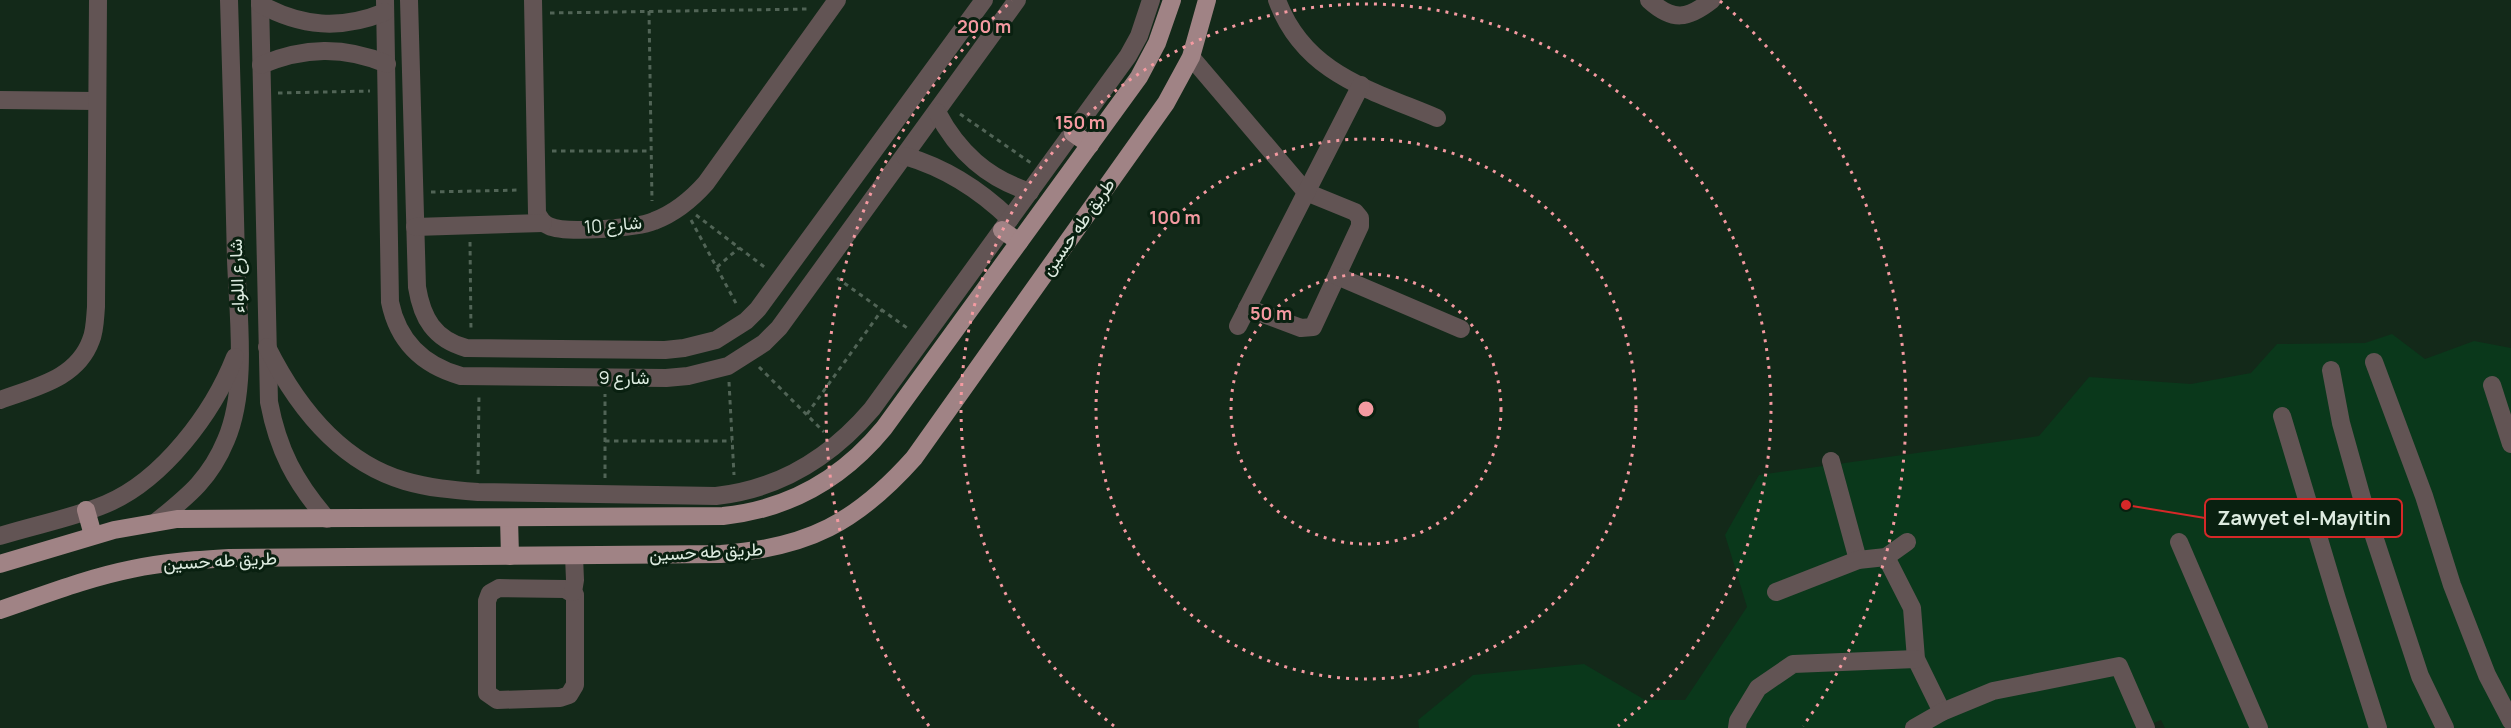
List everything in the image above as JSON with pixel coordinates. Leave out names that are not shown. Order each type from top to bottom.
[{"type":"main road","name":"طريق طه حسين","points":[[0,564],[93,535],[177,519],[723,516],[764,509],[804,494],[840,472],[871,444],[1090,145],[1148,60],[1164,25],[1172,0]]},
{"type":"main road","name":"طريق طه حسين","points":[[0,610],[133,568],[195,560],[721,554],[758,551],[794,543],[829,529],[861,510],[890,486],[914,458],[1166,103],[1191,57],[1207,0]]},
{"type":"main road","points":[[1073,133],[1090,145]]},
{"type":"main road","points":[[1006,224],[1019,242]]},
{"type":"main road","points":[[86,510],[93,535]]},
{"type":"main road","points":[[509,518],[510,556]]},
{"type":"street","points":[[0,400],[58,379],[80,362],[92,339],[96,307],[98,0]]},
{"type":"street","name":"شارع اللواء","points":[[156,522],[195,490],[213,467],[227,439],[236,409],[239,347],[229,0]]},
{"type":"street","name":"شارع 9","points":[[409,0],[417,287],[423,315],[441,337],[457,345],[471,348],[665,350],[701,345],[716,340],[746,321],[758,309],[984,0]]},
{"type":"street","name":"شارع 9","points":[[385,6],[390,288],[393,315],[405,340],[424,359],[448,372],[479,377],[606,378],[688,376],[728,366],[747,355],[779,328],[1017,0]]},
{"type":"street","points":[[267,347],[285,382],[307,414],[343,447],[368,464],[403,480],[441,489],[478,492],[716,496],[735,494],[771,484],[790,476],[837,445],[872,409],[1128,56],[1139,36],[1151,0]]},
{"type":"street","points":[[1277,0],[1292,33],[1306,50],[1341,77],[1437,118]]},
{"type":"street","points":[[1649,0],[1667,14],[1682,16],[1697,12],[1712,0]]},
{"type":"street","points":[[260,2],[289,19],[321,25],[354,23],[385,6]]},
{"type":"street","name":"شارع اللواء","points":[[260,2],[269,402],[279,441],[295,477],[305,494],[327,519]]},
{"type":"street","name":"شارع 10","points":[[415,227],[543,223],[553,228],[618,229],[653,221],[683,206],[706,183],[834,4]]},
{"type":"street","points":[[533,7],[537,213],[543,223]]},
{"type":"street","points":[[261,65],[292,54],[324,50],[356,53],[387,64]]},
{"type":"street","points":[[1191,57],[1306,192],[1354,212],[1360,218],[1360,226],[1317,321],[1309,329],[1247,308]]},
{"type":"street","points":[[1238,326],[1361,85]]},
{"type":"street","points":[[0,100],[97,101]]},
{"type":"street","points":[[940,107],[956,142],[974,162],[996,178],[1030,192]]},
{"type":"street","points":[[905,156],[925,162],[979,191],[1006,224]]},
{"type":"street","points":[[834,206],[856,223]]},
{"type":"street","points":[[1337,276],[1461,329]]},
{"type":"street","points":[[0,536],[107,503],[131,489],[172,454],[206,414],[239,347]]},
{"type":"street","points":[[2374,362],[2424,496],[2452,585],[2487,675],[2511,721]]},
{"type":"street","points":[[2331,370],[2341,423],[2364,509],[2420,676],[2445,728]]},
{"type":"street","points":[[2492,385],[2511,444]]},
{"type":"street","points":[[2282,416],[2378,728]]},
{"type":"street","points":[[1831,461],[1857,560]]},
{"type":"street","points":[[1776,592],[1857,560],[1886,557],[1907,542]]},
{"type":"street","points":[[2179,542],[2259,728]]},
{"type":"street","points":[[573,592],[565,589],[499,588],[490,592],[487,601],[486,688],[490,697],[497,700],[560,698],[572,693],[575,685],[577,600],[573,592],[576,572],[574,556]]},
{"type":"street","points":[[1886,557],[1911,608],[1916,659],[1942,712]]},
{"type":"street","points":[[1737,728],[1738,721],[1758,688],[1792,664],[1916,659]]},
{"type":"street","points":[[1914,728],[1942,712],[1993,691],[2119,666],[2146,728]]},
{"type":"path","points":[[533,7],[649,11],[834,4]]},
{"type":"path","points":[[649,11],[653,221]]},
{"type":"path","points":[[261,93],[387,91]]},
{"type":"path","points":[[940,107],[1044,172]]},
{"type":"path","points":[[536,151],[651,151]]},
{"type":"path","points":[[414,192],[536,190]]},
{"type":"path","points":[[683,206],[781,279]]},
{"type":"path","points":[[683,206],[746,321]]},
{"type":"path","points":[[469,225],[471,348]]},
{"type":"path","points":[[717,267],[739,248]]},
{"type":"path","points":[[823,268],[922,339]]},
{"type":"path","points":[[807,414],[882,310]]},
{"type":"path","points":[[747,355],[837,445]]},
{"type":"path","points":[[728,366],[735,494]]},
{"type":"path","points":[[478,492],[479,377]]},
{"type":"path","points":[[605,494],[606,378]]},
{"type":"path","points":[[605,441],[732,441]]},
{"type":"green space","points":[[2392,334],[2425,359],[2474,341],[2511,348],[2511,728],[2165,728],[2161,720],[2142,728],[1419,728],[1418,720],[1473,675],[1584,664],[1645,700],[1685,700],[1747,607],[1725,535],[1759,475],[2039,436],[2089,377],[2191,384],[2251,373],[2277,344],[2365,343]]},
{"type":"place","name":"Zawyet el-Mayitin","points":[[2126,505]]}]
